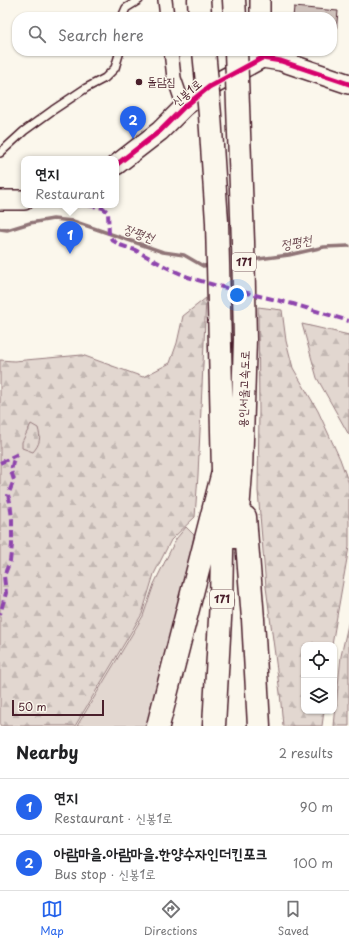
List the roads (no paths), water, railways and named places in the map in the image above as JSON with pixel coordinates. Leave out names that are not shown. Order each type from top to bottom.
[{"type":"highway","points":[[199,0],[200,12]]},
{"type":"highway","points":[[234,0],[235,12]]},
{"type":"highway","name":"용인서울고속도로","points":[[204,56],[210,115],[232,472],[231,594],[223,726]]},
{"type":"highway","name":"용인서울고속도로","points":[[214,726],[222,600],[223,544],[232,472],[245,339],[236,56]]},
{"type":"highway","points":[[158,726],[232,472]]},
{"type":"highway","points":[[232,472],[253,619],[259,726]]},
{"type":"street","points":[[165,0],[166,12]]},
{"type":"street","points":[[260,0],[260,12]]},
{"type":"street","name":"신봉1로","points":[[172,56],[174,78],[184,107]]},
{"type":"street","name":"신봉1로","points":[[119,163],[160,131],[184,107],[209,87],[260,56]]},
{"type":"street","name":"신봉1로","points":[[265,56],[349,84]]},
{"type":"street","points":[[0,200],[21,200]]},
{"type":"lane","points":[[124,12],[126,8],[139,0]]},
{"type":"lane","points":[[0,154],[24,131],[47,114],[86,88],[105,78],[115,68],[119,56]]},
{"type":"waterway","name":"장평천","points":[[0,229],[7,230],[30,223],[53,219],[73,221],[163,252],[184,255],[203,266],[211,265]]},
{"type":"waterway","name":"정평천","points":[[251,260],[289,255],[324,247],[349,246]]},
{"type":"place","name":"돌담집","points":[[139,82]]},
{"type":"place","name":"아람마을.아람마을.한양수자인더킨포크","points":[[133,139]]},
{"type":"place","name":"연지","points":[[70,254]]}]
